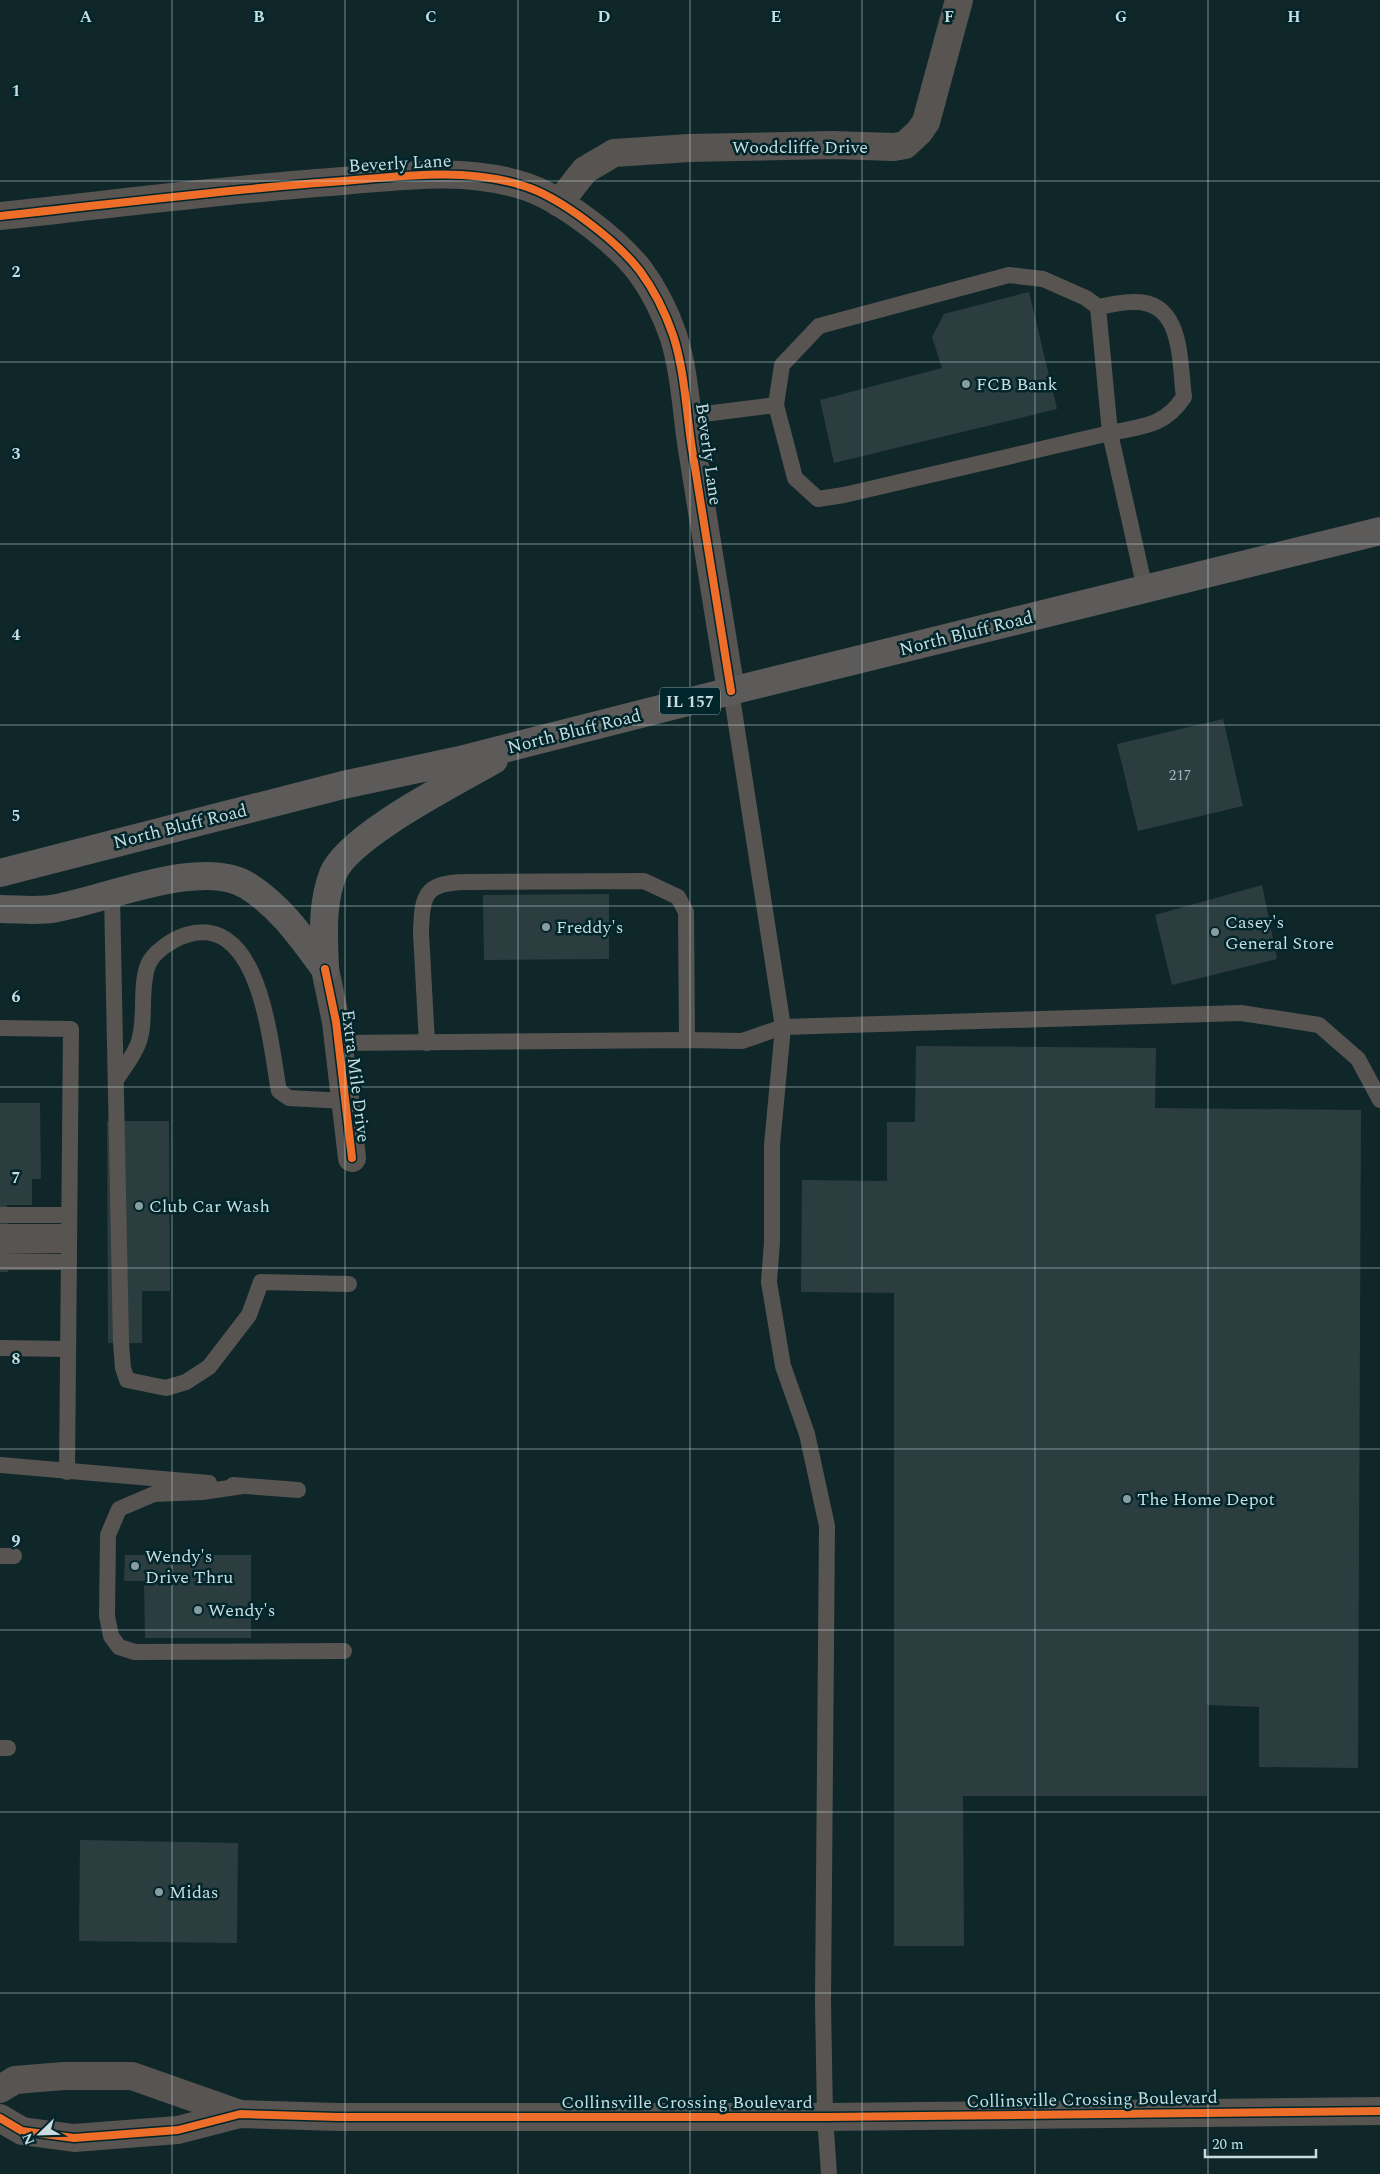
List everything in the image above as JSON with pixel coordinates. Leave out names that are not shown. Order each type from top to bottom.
[{"type":"main road","name":"North Bluff Road","points":[[0,873],[343,785],[460,760],[1380,531]]},
{"type":"main road","points":[[325,969],[324,909],[334,872],[345,856],[357,844],[385,824],[521,744]]},
{"type":"main road","points":[[0,909],[55,909],[193,876],[217,875],[246,885],[269,900],[287,919],[325,969]]},
{"type":"street","name":"Woodcliffe Drive","points":[[559,202],[585,170],[614,153],[689,148],[832,145],[894,147],[905,144],[919,132],[926,122],[959,0]]},
{"type":"street","name":"Beverly Lane","points":[[0,216],[290,185],[432,174],[490,178],[526,186],[559,202],[598,230],[639,270],[659,300],[673,335],[683,374],[731,691]]},
{"type":"street","name":"Extra Mile Drive","points":[[325,969],[338,1043],[352,1158]]},
{"type":"street","name":"Collinsville Crossing Boulevard","points":[[0,2089],[16,2080],[64,2076],[132,2076],[240,2114]]},
{"type":"street","name":"Collinsville Crossing Boulevard","points":[[0,2118],[22,2131],[74,2138],[178,2130],[240,2114],[338,2117],[825,2117],[1380,2111]]},
{"type":"lane","points":[[1009,275],[1043,279],[1086,298],[1098,307],[1134,302],[1156,306],[1170,319],[1177,334],[1184,397],[1174,412],[1154,424],[1110,432],[844,495],[818,499],[795,478],[776,405],[782,365],[819,326],[1009,275]]},
{"type":"lane","points":[[1098,307],[1110,432],[1145,589]]},
{"type":"lane","points":[[688,416],[776,405]]},
{"type":"lane","points":[[731,691],[783,1027],[772,1145],[772,1242],[769,1282],[783,1366],[807,1434],[826,1526],[823,1992],[825,2117],[829,2174]]},
{"type":"lane","points":[[427,1042],[421,933],[421,915],[426,898],[431,890],[444,883],[475,882],[644,881],[678,897],[686,912],[687,1040]]},
{"type":"lane","points":[[112,895],[122,1368],[127,1380],[166,1388],[186,1382],[209,1367],[249,1315],[261,1282],[349,1284]]},
{"type":"lane","points":[[116,1080],[138,1043],[148,963],[160,950],[181,937],[200,931],[233,942],[252,972],[264,1006],[279,1091],[289,1098],[345,1101]]},
{"type":"lane","points":[[338,1043],[742,1041],[783,1027],[1240,1013],[1319,1025],[1358,1060],[1380,1100]]},
{"type":"lane","points":[[0,1028],[71,1029],[67,1472]]},
{"type":"lane","points":[[0,1215],[70,1215]]},
{"type":"lane","points":[[0,1232],[70,1239]]},
{"type":"lane","points":[[0,1246],[70,1239]]},
{"type":"lane","points":[[0,1262],[69,1262]]},
{"type":"lane","points":[[0,1348],[68,1349]]},
{"type":"lane","points":[[0,1465],[298,1490]]},
{"type":"lane","points":[[243,1486],[202,1492],[154,1494],[119,1509],[108,1535],[107,1616],[111,1636],[119,1647],[135,1652],[344,1651]]},
{"type":"building","name":"FCB Bank","points":[[1029,292],[1057,409],[834,463],[820,400],[942,368],[932,337],[944,314]]},
{"type":"building","points":[[1223,719],[1243,806],[1138,831],[1117,744]]},
{"type":"building","name":"Casey's General Store","points":[[1262,885],[1277,959],[1172,985],[1155,915]]},
{"type":"building","name":"Freddy's","points":[[609,894],[609,959],[484,960],[483,895]]},
{"type":"building","name":"The Home Depot","points":[[916,1046],[1156,1048],[1155,1108],[1361,1110],[1358,1768],[1259,1767],[1259,1707],[1207,1705],[1207,1796],[963,1796],[964,1946],[894,1946],[894,1293],[801,1292],[802,1180],[887,1181],[887,1122],[915,1122]]},
{"type":"building","points":[[0,1103],[40,1103],[41,1179],[32,1179],[32,1205],[7,1205],[8,1272],[0,1272]]},
{"type":"building","name":"Club Car Wash","points":[[107,1121],[169,1121],[170,1291],[142,1291],[142,1343],[108,1343]]},
{"type":"building","name":"Wendy's","points":[[125,1555],[251,1555],[251,1638],[145,1638],[144,1581],[124,1581]]},
{"type":"building","name":"Midas","points":[[80,1840],[238,1843],[237,1943],[79,1941]]},
{"type":"cycle path","points":[[0,216],[257,188],[434,174],[480,176],[524,186],[554,200],[587,221],[630,259],[640,271],[659,302],[673,335],[683,377],[692,449],[731,691]]},
{"type":"cycle path","points":[[325,969],[336,1022],[352,1158]]},
{"type":"cycle path","points":[[0,2118],[22,2131],[74,2138],[178,2130],[240,2114],[338,2117],[825,2117],[1380,2111]]},
{"type":"place","name":"FCB Bank","points":[[966,384]]},
{"type":"place","name":"Freddy's","points":[[546,927]]},
{"type":"place","name":"Casey's General Store","points":[[1215,932]]},
{"type":"place","name":"Club Car Wash","points":[[139,1206]]},
{"type":"place","name":"The Home Depot","points":[[1127,1499]]},
{"type":"place","name":"Wendy's Drive Thru","points":[[135,1566]]},
{"type":"place","name":"Wendy's","points":[[198,1610]]},
{"type":"place","name":"Midas","points":[[159,1892]]}]
